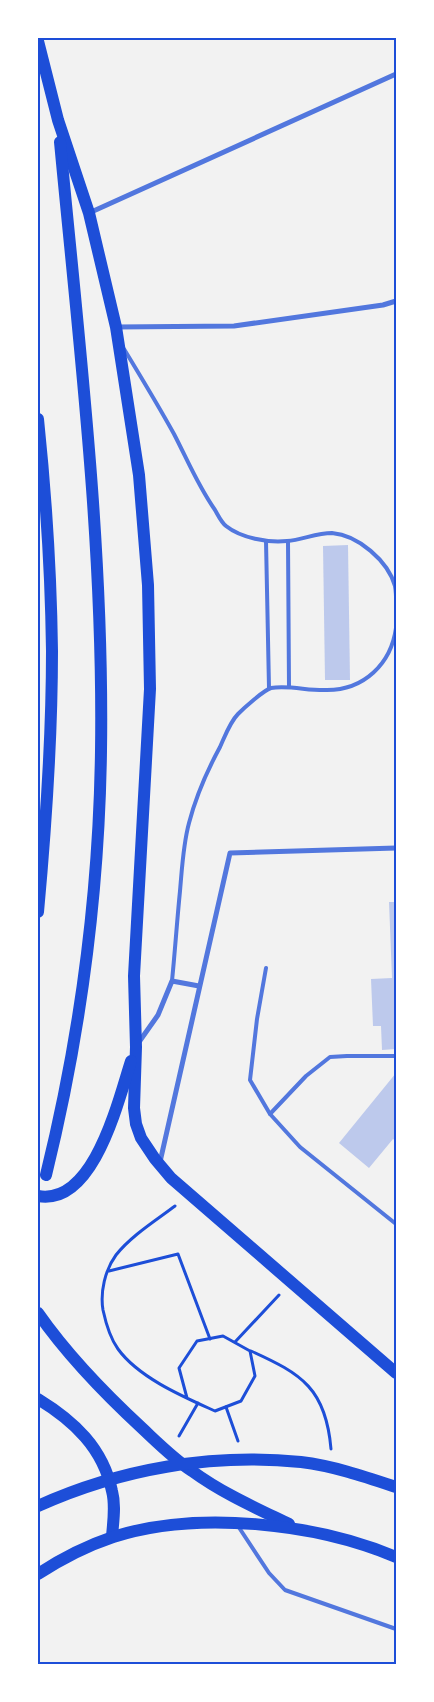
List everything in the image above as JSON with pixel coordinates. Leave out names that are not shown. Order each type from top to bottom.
[{"type":"main road","points":[[38,41],[58,120],[89,213],[117,332],[139,475],[148,585],[150,690],[134,976],[136,1047],[134,1108],[136,1124],[141,1138],[171,1178],[396,1373]]},
{"type":"main road","points":[[46,1175],[65,1092],[90,931],[96,852],[101,735],[100,633],[94,514],[58,120]]},
{"type":"main road","points":[[38,419],[46,494],[52,650],[50,746],[38,912]]},
{"type":"main road","points":[[38,1196],[57,1196],[66,1192],[88,1169],[106,1135],[136,1047]]},
{"type":"main road","points":[[38,1313],[95,1383],[168,1453],[192,1472],[240,1501],[305,1531]]},
{"type":"main road","points":[[38,1399],[56,1410],[82,1433],[104,1464],[113,1492],[114,1515],[112,1537]]},
{"type":"main road","points":[[38,1506],[113,1478],[173,1466],[226,1461],[302,1462],[348,1472],[396,1488]]},
{"type":"main road","points":[[38,1574],[67,1557],[112,1537],[163,1526],[200,1523],[262,1524],[305,1531],[356,1542],[396,1557]]},
{"type":"street","points":[[89,213],[396,74]]},
{"type":"street","points":[[117,332],[234,326],[383,305],[396,301]]},
{"type":"street","points":[[383,305],[396,306]]},
{"type":"street","points":[[160,1164],[230,852],[396,848]]},
{"type":"street","points":[[136,1047],[158,1015],[172,982],[199,986]]},
{"type":"lane","points":[[117,332],[174,435],[188,466],[225,525],[241,533],[266,541],[288,541],[313,535],[333,533],[351,539],[370,549],[384,566],[395,586],[396,620]]},
{"type":"lane","points":[[266,541],[269,688]]},
{"type":"lane","points":[[288,541],[289,687]]},
{"type":"lane","points":[[172,982],[183,856],[188,825],[197,794],[237,715],[269,688],[289,687],[327,690],[344,689],[358,684],[370,676],[382,664],[395,638],[396,628]]},
{"type":"lane","points":[[266,968],[257,1019],[250,1080],[270,1114],[300,1147],[396,1224]]},
{"type":"lane","points":[[270,1114],[306,1076],[330,1057],[396,1056]]},
{"type":"lane","points":[[236,1523],[269,1573],[285,1590],[396,1628]]},
{"type":"path","points":[[189,1195],[115,1256],[103,1285],[102,1302],[110,1336],[128,1360],[143,1372],[187,1398],[215,1411],[241,1401],[255,1376],[250,1351]]},
{"type":"path","points":[[108,1271],[178,1254],[210,1339]]},
{"type":"path","points":[[235,1342],[292,1281]]},
{"type":"path","points":[[187,1398],[179,1368],[197,1341],[223,1336],[279,1364],[312,1388],[326,1417],[330,1433],[331,1451]]},
{"type":"path","points":[[168,1453],[198,1403]]},
{"type":"path","points":[[226,1407],[241,1447]]},
{"type":"building","points":[[348,545],[350,680],[325,680],[323,546]]},
{"type":"building","points":[[389,902],[396,902],[396,1049],[382,1050],[381,1026],[373,1026],[371,979],[392,978]]},
{"type":"building","points":[[396,1073],[396,1141],[393,1139],[369,1168],[339,1143]]}]
